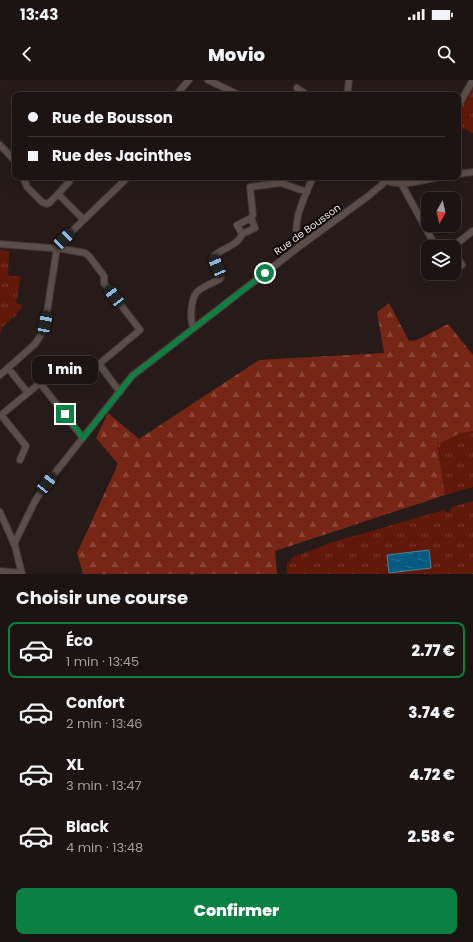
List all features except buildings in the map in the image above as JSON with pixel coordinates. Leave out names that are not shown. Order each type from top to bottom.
[{"type":"street","points":[[179,92],[189,80]]},
{"type":"street","points":[[208,80],[233,92]]},
{"type":"street","points":[[347,92],[349,80]]},
{"type":"street","points":[[461,101],[473,80]]},
{"type":"street","points":[[297,88],[303,92]]},
{"type":"street","points":[[0,146],[12,158]]},
{"type":"street","points":[[461,174],[473,172]]},
{"type":"street","points":[[24,180],[27,187],[42,202],[47,204],[69,182]]},
{"type":"street","points":[[0,375],[35,344],[42,333],[58,248],[64,239],[125,180]]},
{"type":"street","points":[[300,246],[297,236],[297,219],[312,180]]},
{"type":"street","name":"Rue de Bousson","points":[[14,544],[35,501],[47,483],[132,376],[388,180]]},
{"type":"street","points":[[390,180],[394,183],[402,183],[420,180]]},
{"type":"street","points":[[194,328],[190,317],[195,295],[198,291],[221,277],[214,256],[237,242],[241,238],[242,234],[255,228],[251,218],[253,215],[250,187],[281,182],[307,192]]},
{"type":"street","points":[[402,183],[432,240]]},
{"type":"street","points":[[58,194],[84,220]]},
{"type":"street","points":[[242,234],[237,225],[251,218]]},
{"type":"street","points":[[461,240],[473,231]]},
{"type":"street","points":[[0,244],[58,248],[85,253],[89,256],[104,276],[104,283],[140,330],[99,364],[120,392]]},
{"type":"street","points":[[8,368],[28,393]]},
{"type":"street","points":[[20,460],[26,446],[1,415],[40,383],[83,438]]},
{"type":"street","points":[[0,512],[14,544],[22,574],[0,571]]},
{"type":"green space","points":[[473,88],[473,133],[465,129],[461,130],[461,106]]},
{"type":"green space","points":[[0,250],[9,251],[8,275],[21,277],[16,303],[22,305],[22,308],[16,313],[17,315],[1,328],[2,331],[0,332]]},
{"type":"green space","points":[[389,303],[409,341],[417,340],[448,324],[473,355],[473,431],[458,434],[437,445],[445,495],[275,551],[277,574],[83,574],[77,553],[118,464],[96,438],[108,413],[139,439],[259,360],[384,353],[377,312]]},
{"type":"green space","points":[[473,431],[473,487],[445,495],[437,445],[458,434]]},
{"type":"green space","points":[[473,501],[473,574],[287,574],[287,563],[291,561],[291,558],[330,543],[444,510],[449,512],[452,507]],"holes":[[[428,550],[389,573],[387,555]]]},
{"type":"water","points":[[429,550],[431,568],[389,573],[387,555]]},
{"type":"route","points":[[65,414],[83,438],[132,376],[265,273]]}]
